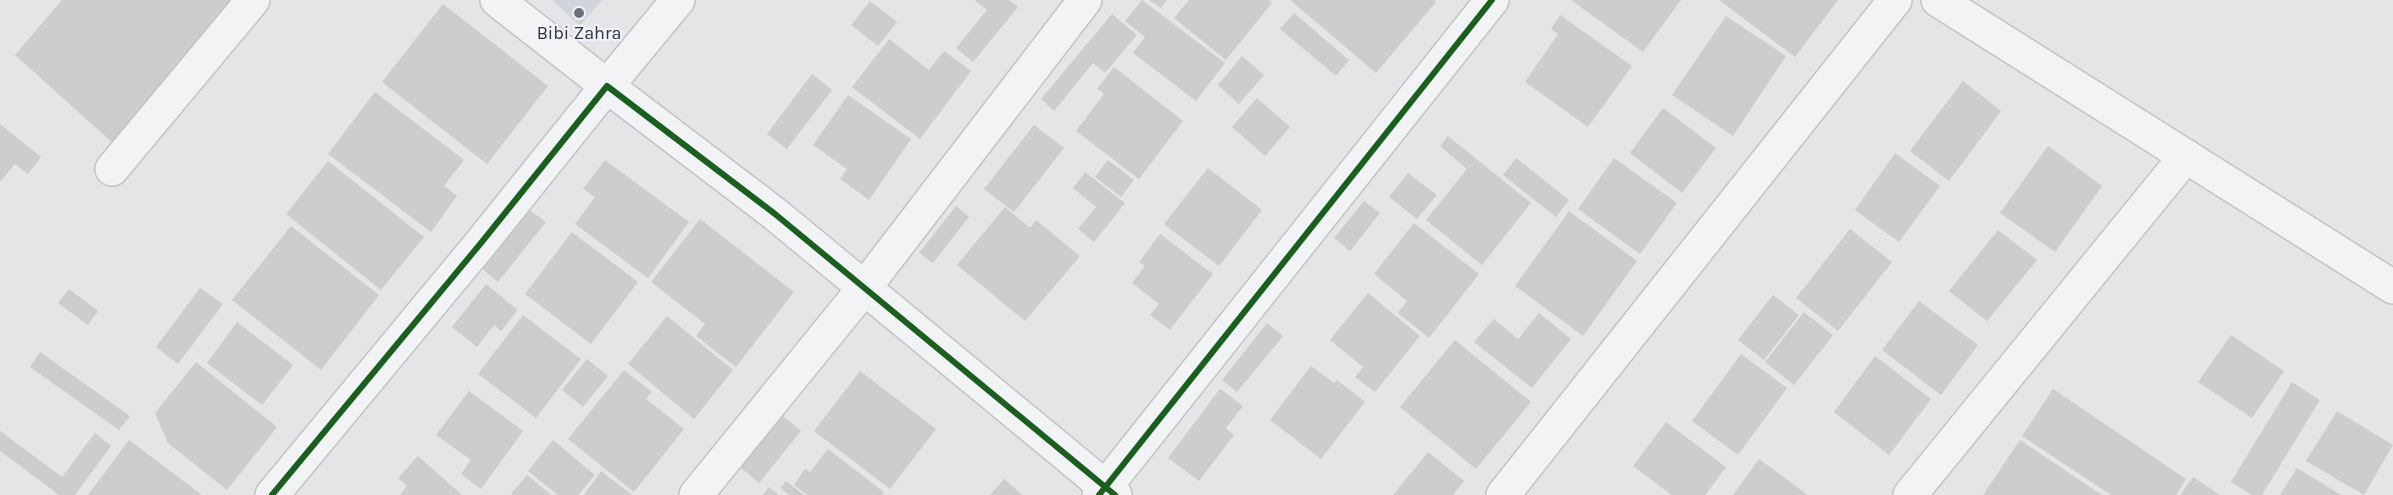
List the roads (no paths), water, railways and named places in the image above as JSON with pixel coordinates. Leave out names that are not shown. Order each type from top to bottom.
[{"type":"street","points":[[112,170],[253,0]]},
{"type":"street","points":[[497,0],[865,286],[1107,493],[1492,0]]},
{"type":"street","points":[[272,495],[482,243],[678,0]]},
{"type":"street","points":[[696,495],[865,286],[1085,0]]},
{"type":"street","points":[[1938,0],[2393,286]]},
{"type":"street","points":[[1503,495],[1890,2]]},
{"type":"street","points":[[1910,495],[2186,156]]},
{"type":"place","name":"Bibi Zahra","points":[[579,13]]}]
